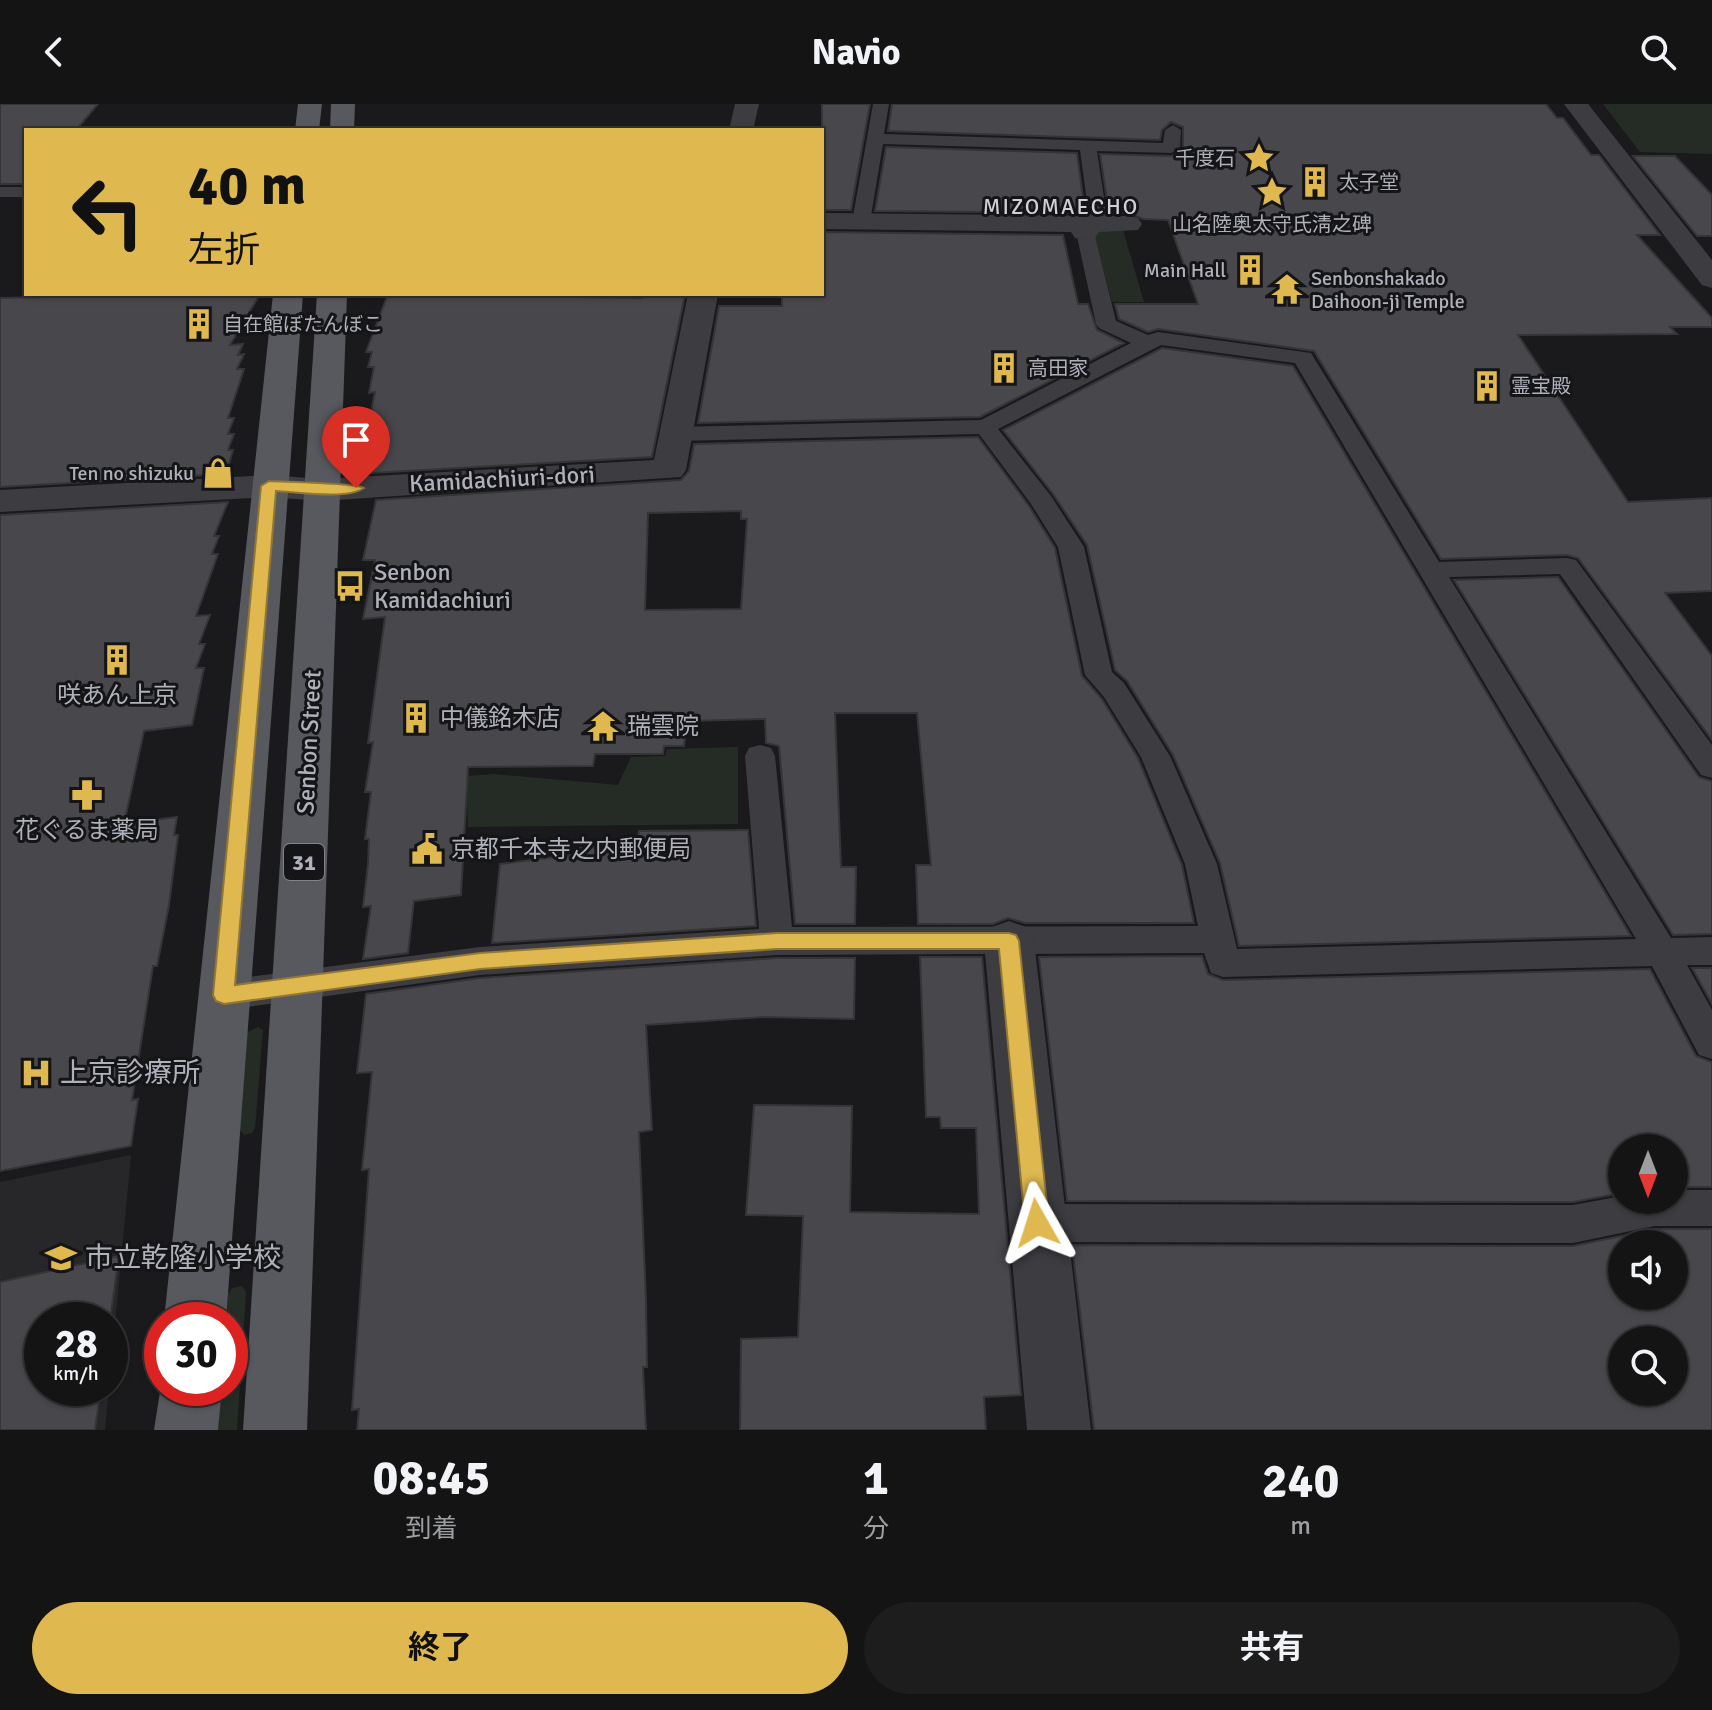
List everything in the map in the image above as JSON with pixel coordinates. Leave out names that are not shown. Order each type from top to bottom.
[{"type":"main road","points":[[307,128],[310,104]]},
{"type":"main road","points":[[342,128],[343,104]]},
{"type":"main road","points":[[197,1302],[288,296]]},
{"type":"main road","name":"Senbon Street","points":[[275,1430],[332,296]]},
{"type":"main road","points":[[186,1430],[188,1406]]},
{"type":"street","points":[[741,128],[747,104]]},
{"type":"street","points":[[1576,104],[1712,279]]},
{"type":"street","points":[[824,221],[1128,224]]},
{"type":"street","points":[[675,434],[703,296]]},
{"type":"street","name":"Kamidachiuri-dori","points":[[0,501],[269,486],[321,490],[669,470],[675,434]]},
{"type":"street","points":[[1009,941],[1059,1430]]},
{"type":"lane","points":[[861,222],[881,104]]},
{"type":"lane","points":[[874,139],[1171,148],[1173,130]]},
{"type":"lane","points":[[1088,145],[1089,226],[1106,324],[1148,343]]},
{"type":"lane","points":[[0,192],[24,192]]},
{"type":"lane","points":[[675,434],[985,427],[1158,338],[1303,358],[1663,954],[1712,1044]]},
{"type":"lane","points":[[985,427],[1042,501],[1071,547],[1099,675],[1114,690],[1155,756],[1201,864],[1223,963],[1712,951]]},
{"type":"lane","points":[[1431,570],[1567,566],[1712,767]]},
{"type":"lane","points":[[760,756],[777,941]]},
{"type":"lane","points":[[224,995],[480,961],[777,941],[1217,939]]},
{"type":"lane","points":[[1037,1223],[1573,1224],[1655,1208],[1712,1208]]},
{"type":"shaded area","points":[[1603,104],[1712,104],[1712,154],[1640,152]]},
{"type":"shaded area","points":[[1093,230],[1123,230],[1144,302],[1112,302]]},
{"type":"shaded area","points":[[738,747],[738,824],[468,827],[466,776],[493,774],[618,785],[631,757],[665,756],[667,749]]},
{"type":"shaded area","points":[[258,1027],[263,1030],[255,1128],[252,1133],[244,1135],[240,1130],[246,1033]]},
{"type":"shaded area","name":"市立乾隆小学校","points":[[131,1155],[117,1302],[24,1302],[24,1406],[107,1406],[105,1430],[0,1430],[0,1182]]},
{"type":"shaded area","points":[[242,1286],[246,1292],[245,1302],[227,1302],[232,1288]]},
{"type":"shaded area","points":[[220,1406],[239,1406],[237,1430],[218,1430]]},
{"type":"building","points":[[0,104],[98,104],[78,128],[24,128],[24,184],[0,184]]},
{"type":"building","points":[[822,104],[870,104],[851,210],[824,210]]},
{"type":"building","points":[[892,104],[1546,104],[1557,118],[1563,118],[1591,155],[1599,155],[1660,235],[1637,235],[1712,318],[1712,327],[1670,327],[1677,334],[1518,335],[1628,502],[1712,498],[1712,591],[1665,593],[1712,656],[1712,740],[1578,558],[1567,555],[1441,559],[1314,351],[1158,329],[1148,332],[1119,319],[1115,304],[1198,304],[1168,220],[1109,213],[1100,154],[1172,156],[1183,148],[1183,127],[1171,122],[1162,130],[1160,140],[888,131]]},
{"type":"building","points":[[886,147],[1077,153],[1085,213],[875,211]]},
{"type":"building","points":[[1633,156],[1675,156],[1712,195],[1712,236],[1697,236]]},
{"type":"building","points":[[824,232],[1063,235],[1078,304],[1088,304],[1097,330],[1124,343],[980,417],[698,423],[719,306],[782,306],[782,296],[824,296]]},
{"type":"building","points":[[259,296],[230,345],[243,344],[238,355],[244,354],[237,369],[244,369],[228,418],[234,418],[228,434],[234,434],[228,450],[233,450],[226,474],[0,487],[0,298]]},
{"type":"building","points":[[387,296],[685,296],[652,457],[372,473],[378,450],[363,451],[375,392],[369,393],[374,367],[368,367],[372,352],[366,352]]},
{"type":"building","points":[[1162,348],[1293,366],[1631,936],[1239,946],[1220,863],[1173,755],[1127,681],[1115,670],[1087,545],[1053,494],[1003,430]]},
{"type":"building","points":[[978,437],[1029,506],[1055,548],[1082,676],[1102,699],[1138,758],[1182,865],[1194,923],[1025,923],[1008,918],[993,924],[918,924],[916,865],[931,865],[917,713],[835,713],[841,867],[856,867],[855,924],[795,924],[779,746],[766,743],[765,719],[687,721],[684,746],[664,746],[663,754],[595,754],[593,766],[468,767],[461,895],[414,901],[408,953],[363,959],[371,906],[363,907],[369,839],[365,839],[371,792],[365,792],[373,742],[368,743],[385,617],[363,619],[375,560],[363,560],[376,500],[681,480],[689,471],[694,444]],"holes":[[[741,511],[741,519],[747,519],[741,609],[645,610],[648,513]]]},
{"type":"building","points":[[228,502],[214,536],[219,536],[212,554],[218,554],[196,616],[210,615],[199,644],[205,644],[196,668],[204,668],[192,725],[144,731],[124,824],[177,817],[174,835],[178,835],[169,905],[157,966],[153,966],[132,1100],[138,1099],[131,1146],[0,1171],[0,515]]},
{"type":"building","points":[[1558,577],[1699,777],[1712,781],[1712,934],[1673,935],[1454,580]]},
{"type":"building","points":[[748,830],[756,926],[492,943],[500,864],[579,854],[580,848],[637,846],[639,831]]},
{"type":"building","points":[[1202,956],[1208,974],[1223,980],[1650,969],[1696,1056],[1712,1062],[1712,1187],[1688,1187],[1688,1134],[1608,1134],[1608,1196],[1573,1202],[1067,1201],[1039,957]]},
{"type":"building","points":[[920,957],[982,957],[1021,1395],[984,1397],[986,1430],[740,1430],[741,1339],[798,1337],[803,1216],[746,1215],[754,1105],[852,1106],[850,1212],[979,1214],[976,1128],[941,1128],[940,1117],[926,1117]]},
{"type":"building","points":[[777,958],[855,958],[854,1019],[764,1017],[646,1025],[652,1130],[639,1132],[646,1301],[647,1367],[643,1367],[646,1430],[357,1430],[359,1409],[352,1410],[369,1169],[362,1170],[372,1072],[357,1073],[366,994],[480,978]]},
{"type":"building","points":[[1692,968],[1712,968],[1712,1004]]},
{"type":"building","points":[[1712,1229],[1712,1430],[1094,1430],[1072,1245],[1573,1246],[1608,1239],[1608,1310],[1688,1310],[1688,1230],[1650,1230]]},
{"type":"building","points":[[119,1256],[113,1302],[24,1302],[24,1406],[98,1406],[95,1430],[0,1430],[0,1282]]},
{"type":"place","name":"千度石","points":[[1259,158]]},
{"type":"place","name":"太子堂","points":[[1315,182]]},
{"type":"place","name":"山名陸奥太守氏淸之碑","points":[[1272,192]]},
{"type":"place","name":"Main Hall","points":[[1250,270]]},
{"type":"place","name":"Senbonshakado Daihoon-ji Temple","points":[[1287,289]]},
{"type":"place","name":"自在館ぼたんぼこ","points":[[199,324]]},
{"type":"place","name":"高田家","points":[[1004,368]]},
{"type":"place","name":"霊宝殿","points":[[1487,386]]},
{"type":"place","name":"Ten no shizuku","points":[[218,473]]},
{"type":"place","name":"Senbon Kamidachiuri","points":[[350,586]]},
{"type":"place","name":"咲あん上京","points":[[117,660]]},
{"type":"place","name":"中儀銘木店","points":[[416,718]]},
{"type":"place","name":"瑞雲院","points":[[603,726]]},
{"type":"place","name":"花ぐるま薬局","points":[[87,795]]},
{"type":"place","name":"京都千本寺之内郵便局","points":[[427,849]]},
{"type":"place","name":"上京診療所","points":[[36,1073]]},
{"type":"place","name":"市立乾隆小学校","points":[[61,1258]]},
{"type":"district","name":"MIZOMAECHO","points":[[1061,206]]},
{"type":"route","points":[[356,488],[321,490],[269,486],[224,995],[480,961],[777,941],[1009,941],[1037,1223]]}]
